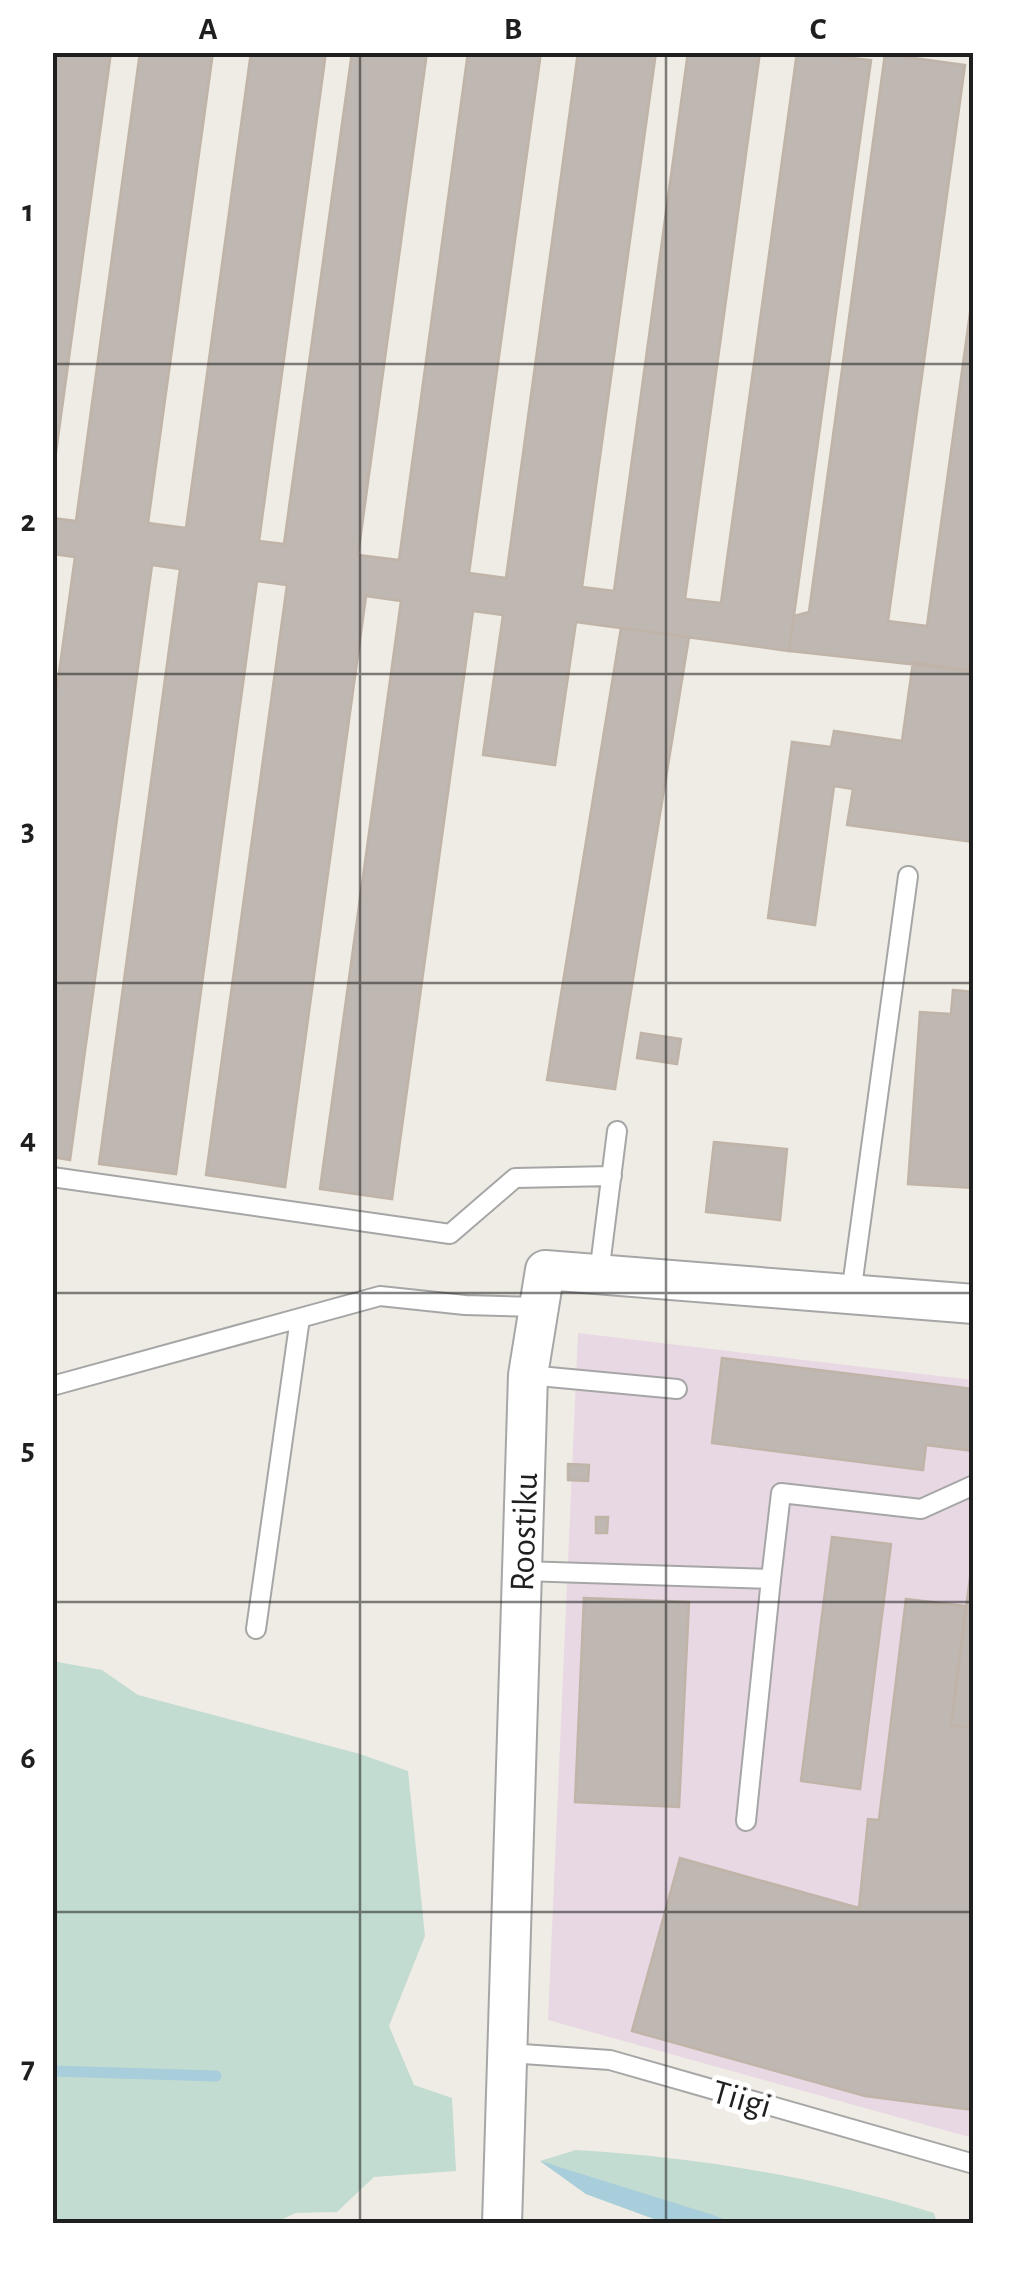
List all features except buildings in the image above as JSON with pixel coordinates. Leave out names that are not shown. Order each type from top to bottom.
[{"type":"street","name":"Roostiku","points":[[502,2224],[528,1374],[546,1270],[974,1304]]},
{"type":"lane","points":[[850,1294],[908,876]]},
{"type":"lane","points":[[599,1274],[617,1131]]},
{"type":"lane","points":[[52,1178],[450,1234],[515,1178],[612,1176]]},
{"type":"lane","points":[[52,1386],[380,1296],[464,1305],[540,1307]]},
{"type":"lane","points":[[256,1629],[300,1318]]},
{"type":"lane","points":[[528,1374],[677,1389]]},
{"type":"lane","points":[[746,1820],[781,1493],[920,1509],[974,1485]]},
{"type":"lane","points":[[522,1571],[772,1579]]},
{"type":"lane","name":"Tiigi","points":[[507,2053],[610,2060],[974,2164]]},
{"type":"shaded area","points":[[578,1333],[973,1380],[973,2138],[548,2020]]},
{"type":"green space","points":[[52,1661],[102,1670],[138,1695],[360,1754],[408,1771],[425,1936],[389,2026],[414,2085],[452,2098],[456,2171],[374,2177],[337,2212],[296,2213],[273,2223],[53,2223]]},
{"type":"green space","points":[[576,2150],[667,2158],[802,2179],[934,2213],[937,2223],[665,2223],[586,2194],[540,2161]]},
{"type":"water","points":[[540,2161],[735,2223],[665,2223],[586,2194]]},
{"type":"waterway","points":[[52,2071],[216,2076]]}]
